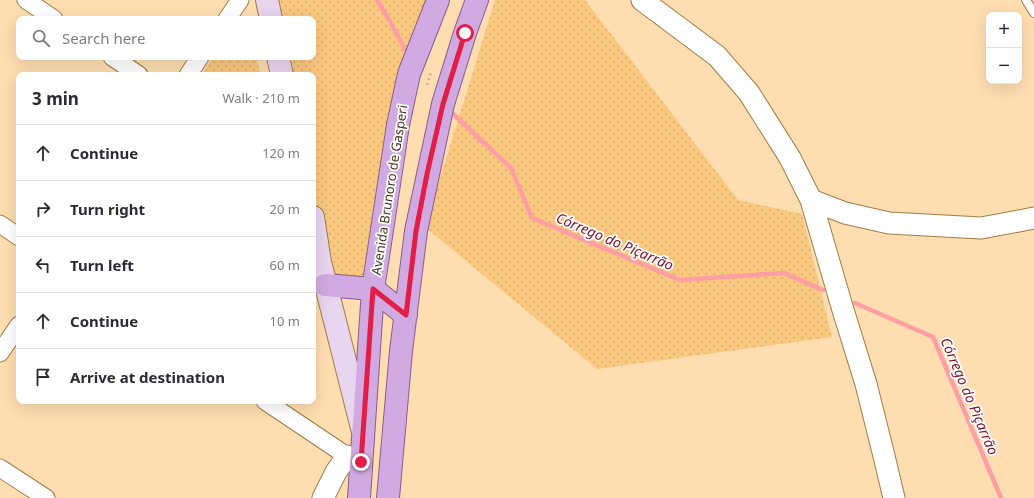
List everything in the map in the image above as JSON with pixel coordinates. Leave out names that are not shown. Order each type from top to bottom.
[{"type":"main road","points":[[267,0],[270,16]]},
{"type":"main road","name":"Avenida Brunoro de Gasperi","points":[[359,498],[354,459],[364,433],[373,289],[398,125],[409,74],[438,0]]},
{"type":"main road","points":[[388,498],[401,351],[416,231],[443,104],[477,0]]},
{"type":"main road","points":[[279,60],[281,72]]},
{"type":"main road","points":[[316,236],[325,285],[364,433]]},
{"type":"main road","points":[[325,285],[373,289],[406,315]]},
{"type":"street","points":[[26,0],[50,16]]},
{"type":"street","points":[[229,16],[240,0]]},
{"type":"street","points":[[642,0],[717,56],[749,93],[790,158],[811,200],[866,384],[894,498]]},
{"type":"street","points":[[116,60],[134,72]]},
{"type":"street","points":[[190,72],[198,60]]},
{"type":"street","points":[[811,200],[845,213],[889,223],[980,228],[1034,218]]},
{"type":"street","points":[[0,224],[16,235]]},
{"type":"street","points":[[0,353],[16,329]]},
{"type":"street","points":[[270,404],[354,459],[336,472],[323,498]]},
{"type":"street","points":[[0,468],[46,498]]},
{"type":"shaded area","points":[[278,0],[430,0],[366,282],[330,277],[316,200],[316,72],[292,72],[290,60],[316,60],[316,16],[281,16]]},
{"type":"shaded area","points":[[495,0],[585,0],[738,200],[802,214],[832,337],[597,369],[425,227]]},
{"type":"shaded area","points":[[211,60],[257,60],[260,72],[204,72]]},
{"type":"waterway","name":"Córrego do Piçarrão","points":[[377,0],[405,49]]},
{"type":"waterway","name":"Córrego do Piçarrão","points":[[450,111],[511,168],[532,218],[680,280],[784,273],[823,290]]},
{"type":"waterway","name":"Córrego do Piçarrão","points":[[855,303],[933,337],[1001,498]]},
{"type":"route","points":[[361,462],[373,289],[406,315],[416,231],[427,174],[443,104],[465,33]]}]
